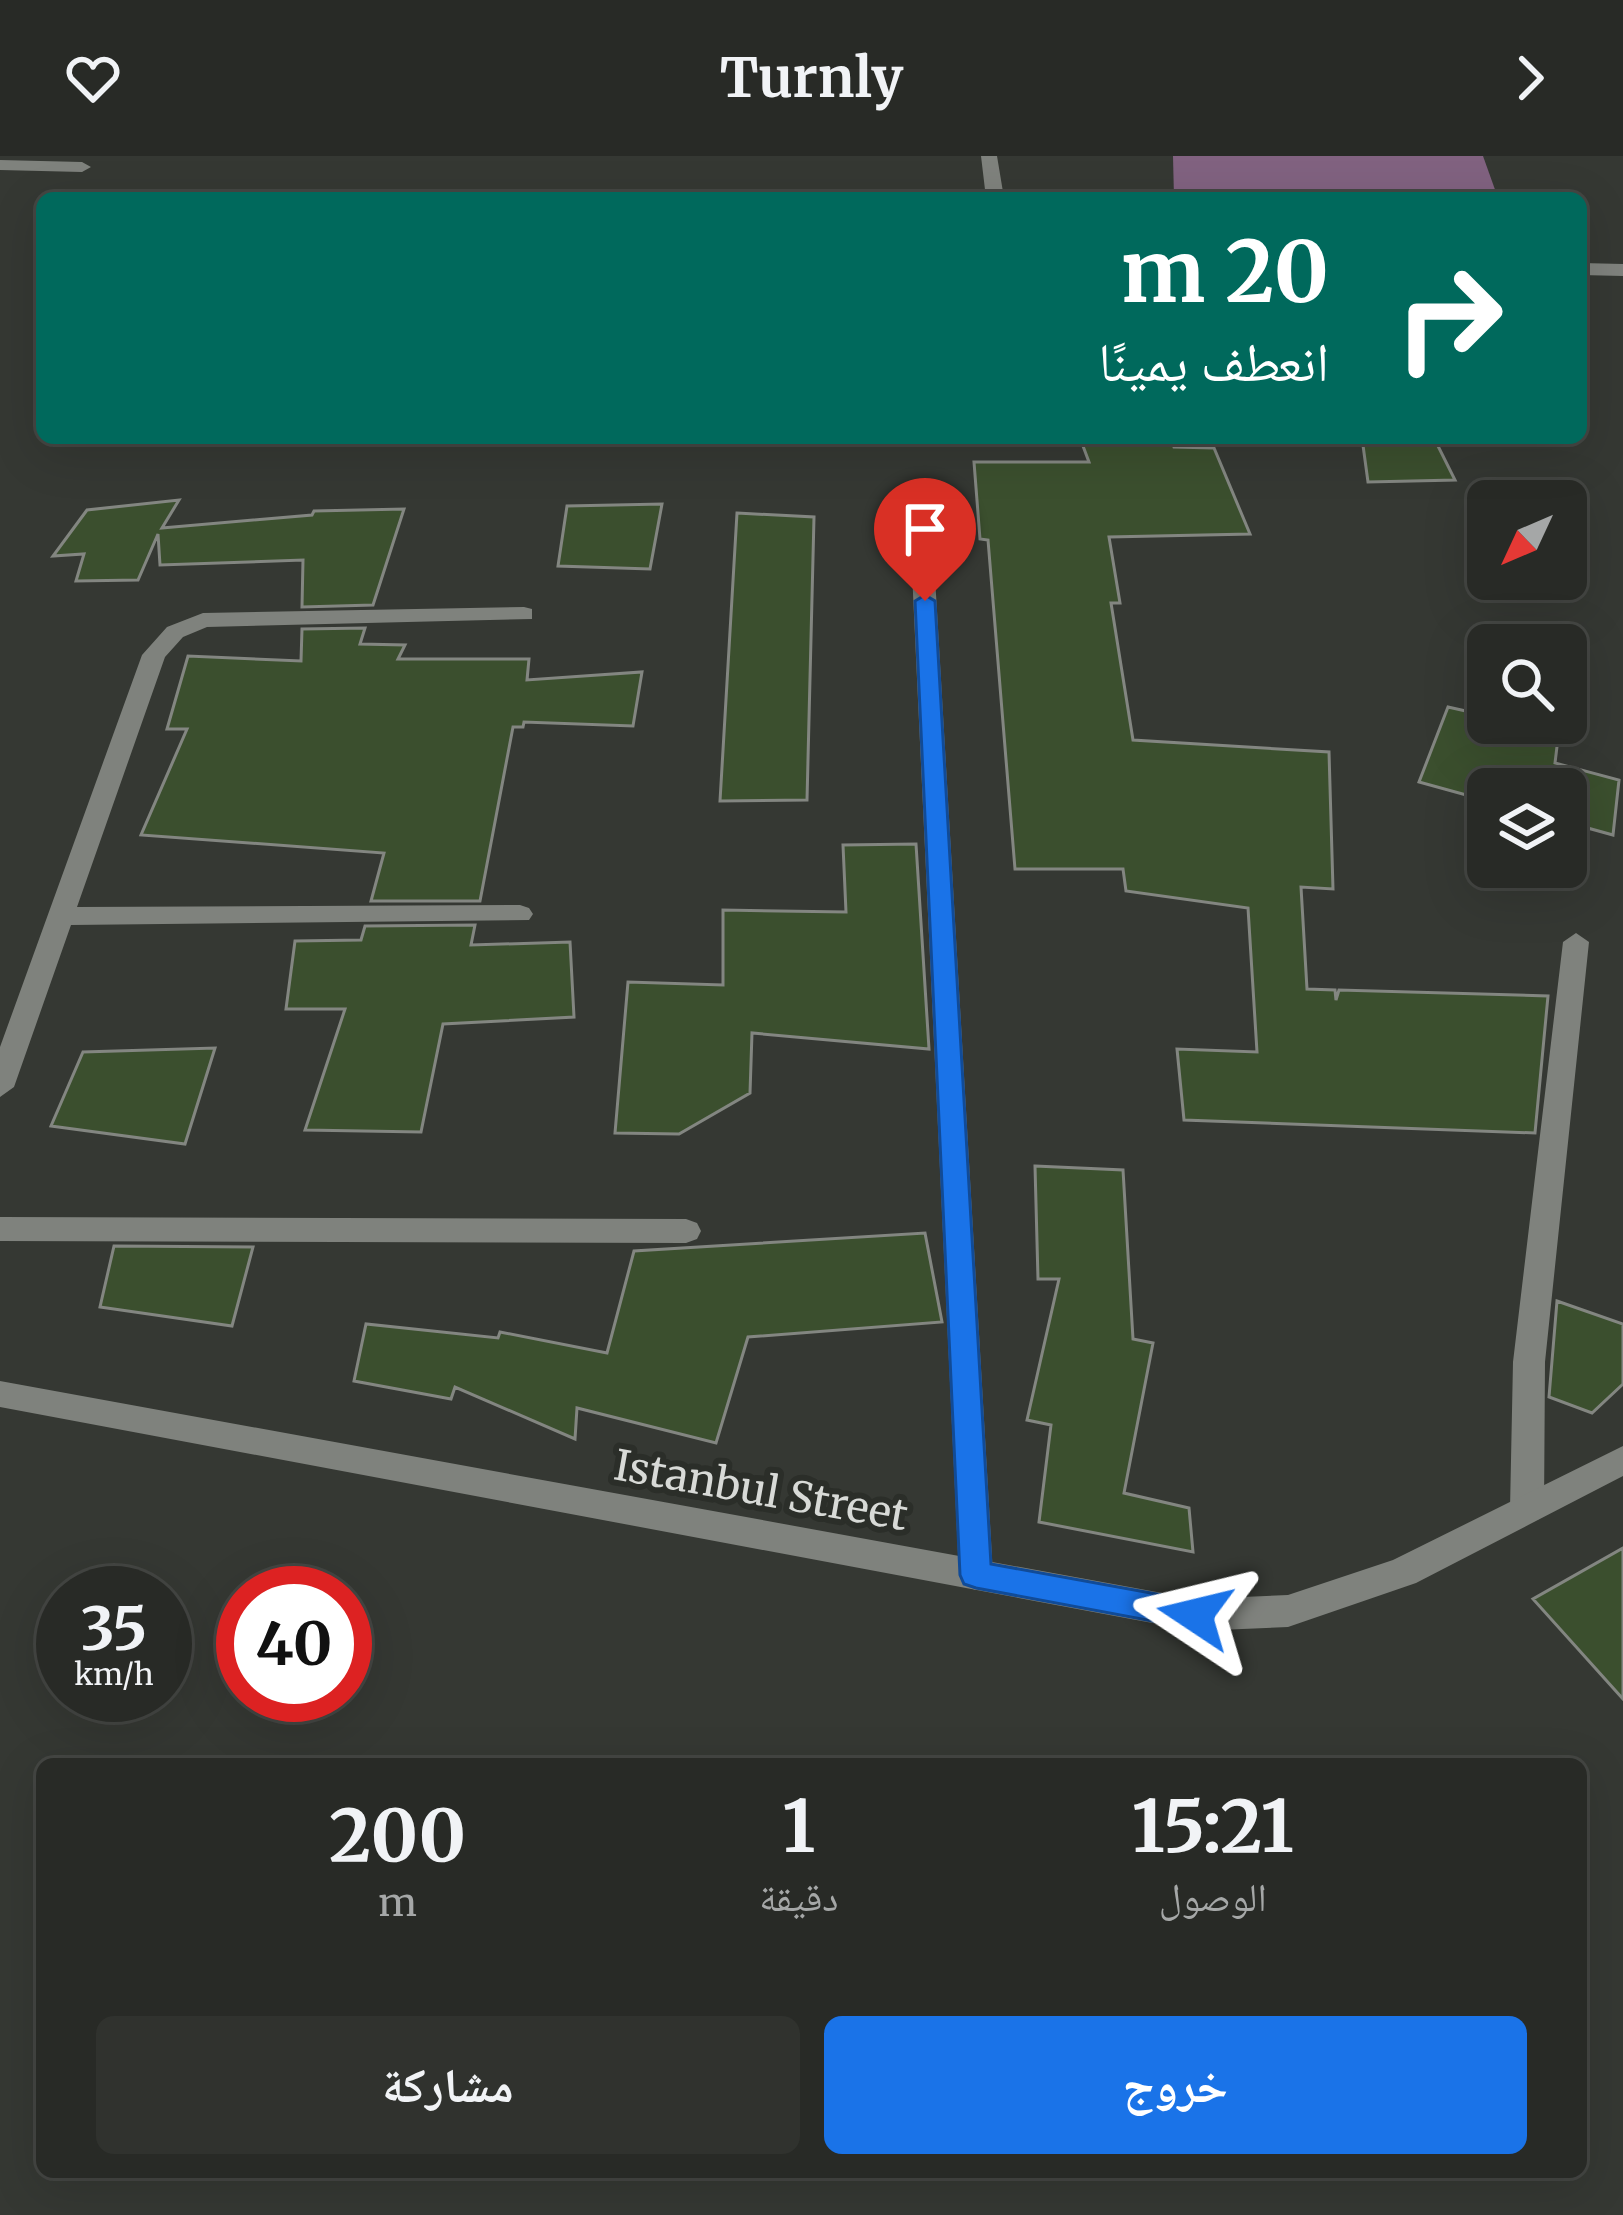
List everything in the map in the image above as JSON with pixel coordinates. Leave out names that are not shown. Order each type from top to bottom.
[{"type":"street","points":[[989,156],[994,192]]},
{"type":"street","points":[[0,165],[82,167]]},
{"type":"street","points":[[1587,269],[1623,270]]},
{"type":"street","points":[[920,508],[976,1575]]},
{"type":"street","points":[[0,1087],[154,656],[175,632],[202,620],[524,614]]},
{"type":"street","points":[[62,916],[520,914]]},
{"type":"street","points":[[1527,1509],[1529,1362],[1576,942]]},
{"type":"street","points":[[0,1229],[686,1231]]},
{"type":"street","name":"Istanbul Street","points":[[0,1394],[1195,1615],[1288,1611],[1404,1572],[1623,1460]]},
{"type":"shaded area","points":[[1173,156],[1483,156],[1496,192],[1174,192]]},
{"type":"building","points":[[1082,444],[1214,448],[1250,534],[1109,537],[1120,603],[1111,603],[1133,740],[1329,752],[1333,889],[1301,887],[1307,989],[1335,990],[1336,1000],[1339,990],[1548,996],[1535,1133],[1184,1120],[1177,1049],[1257,1052],[1248,908],[1126,891],[1123,869],[1015,869],[988,540],[980,539],[974,462],[1089,462]]},
{"type":"building","points":[[1363,444],[1437,444],[1455,480],[1368,482]]},
{"type":"building","points":[[179,500],[162,528],[312,515],[314,511],[404,509],[373,605],[302,607],[303,560],[160,565],[158,534],[138,580],[76,581],[84,554],[53,556],[87,510]]},
{"type":"building","points":[[662,504],[650,569],[558,566],[567,506]]},
{"type":"building","points":[[737,513],[814,517],[807,800],[720,801]]},
{"type":"building","points":[[365,628],[360,644],[405,645],[398,659],[529,659],[527,680],[642,672],[633,726],[524,722],[523,727],[513,727],[480,901],[371,901],[384,853],[141,835],[187,729],[167,729],[188,656],[301,661],[302,629]]},
{"type":"building","points":[[1448,707],[1467,711],[1467,744],[1557,744],[1555,763],[1574,768],[1467,768],[1467,795],[1419,782]]},
{"type":"building","points":[[1587,772],[1619,780],[1613,835],[1587,828]]},
{"type":"building","points":[[916,844],[929,1049],[752,1033],[750,1093],[679,1134],[615,1133],[628,982],[723,985],[723,910],[846,912],[843,845]]},
{"type":"building","points":[[475,925],[471,945],[570,942],[574,1017],[443,1024],[421,1132],[305,1130],[345,1009],[286,1009],[295,941],[361,940],[365,926]]},
{"type":"building","points":[[215,1048],[185,1144],[51,1126],[83,1052]]},
{"type":"building","points":[[1035,1166],[1123,1170],[1133,1339],[1153,1343],[1124,1493],[1189,1508],[1193,1552],[1039,1522],[1051,1425],[1027,1420],[1059,1279],[1038,1279]]},
{"type":"building","points":[[925,1233],[942,1322],[748,1337],[716,1443],[577,1408],[575,1439],[455,1387],[451,1399],[354,1381],[366,1324],[498,1338],[500,1332],[607,1353],[634,1251]]},
{"type":"building","points":[[114,1246],[253,1247],[232,1326],[100,1307]]},
{"type":"building","points":[[1557,1301],[1623,1324],[1623,1384],[1592,1413],[1549,1397]]},
{"type":"building","points":[[1623,1548],[1623,1699],[1533,1599]]},
{"type":"route","points":[[925,601],[976,1575],[1195,1615]]}]
